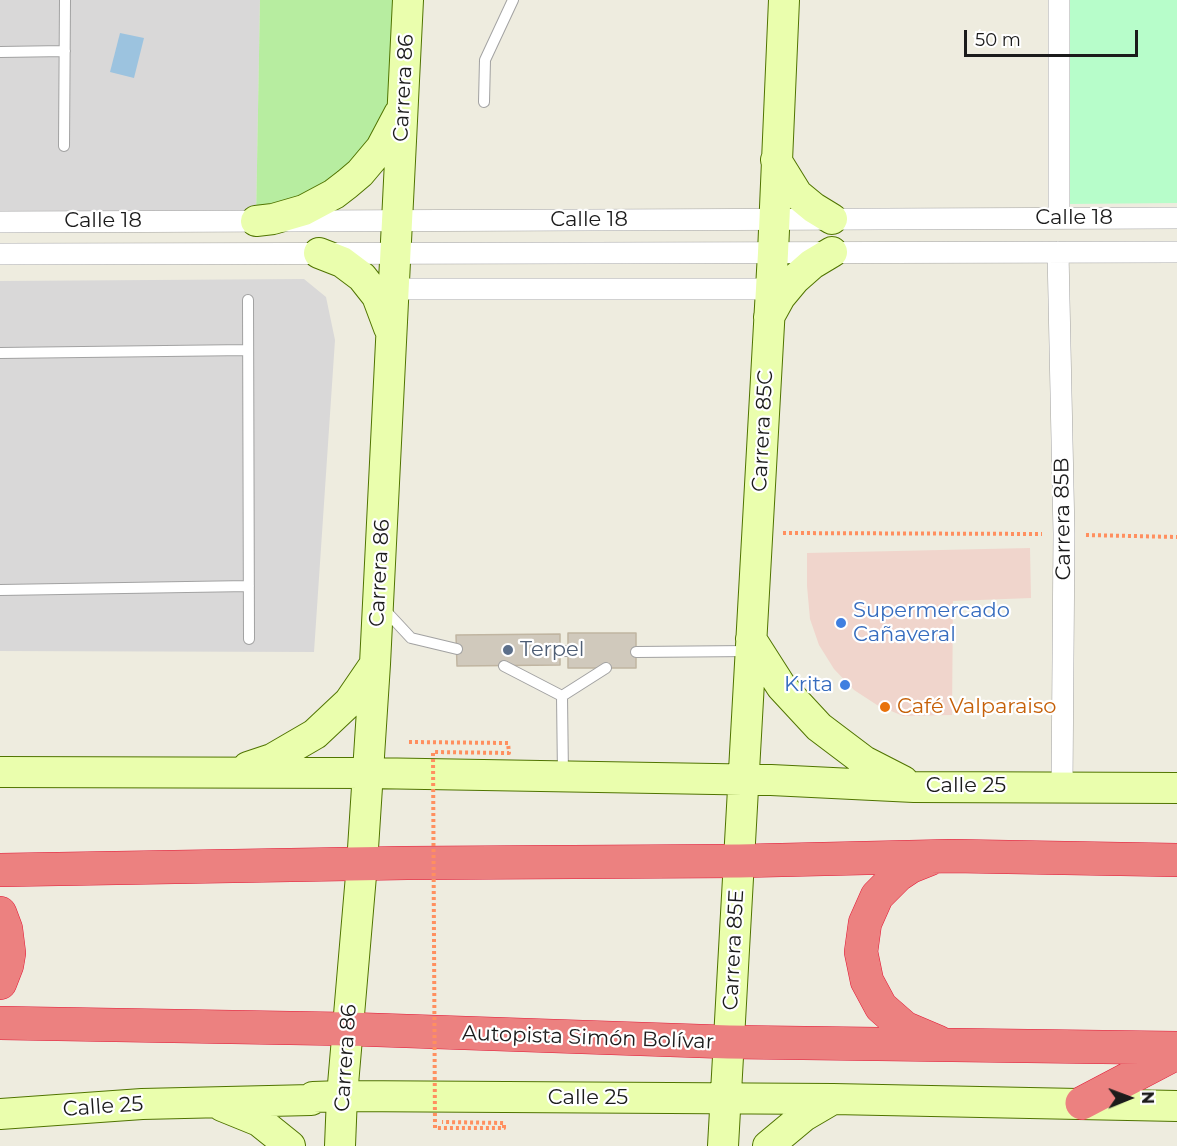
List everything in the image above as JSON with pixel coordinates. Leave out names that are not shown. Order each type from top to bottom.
[{"type":"highway","points":[[0,870],[739,861],[952,856],[1177,860]]},
{"type":"highway","points":[[945,1046],[905,1028],[881,1007],[867,981],[861,952],[862,937],[870,909],[887,885],[910,867],[931,859],[952,856]]},
{"type":"highway","points":[[0,913],[6,929],[9,953],[0,983]]},
{"type":"highway","name":"Autopista Simón Bolívar","points":[[0,1023],[348,1029],[729,1042],[1177,1050]]},
{"type":"highway","points":[[1082,1103],[1177,1050]]},
{"type":"street","name":"Carrera 86","points":[[340,1146],[375,664],[408,0]]},
{"type":"street","name":"Carrera 85C","points":[[739,861],[773,253],[784,0]]},
{"type":"street","points":[[1059,0],[1059,218]]},
{"type":"street","points":[[256,221],[273,219],[304,210],[334,194],[347,184],[381,148],[403,103]]},
{"type":"street","points":[[777,160],[797,194],[832,219]]},
{"type":"street","name":"Calle 18","points":[[0,222],[1177,218]]},
{"type":"street","points":[[394,289],[770,303],[780,297],[812,264],[832,252]]},
{"type":"street","name":"Carrera 85B","points":[[1058,252],[1064,534],[1062,786]]},
{"type":"street","name":"Calle 18","points":[[0,254],[1177,252]]},
{"type":"street","points":[[319,253],[342,262],[370,286],[387,319],[390,343]]},
{"type":"street","points":[[751,645],[782,686],[819,728],[864,761],[914,787]]},
{"type":"street","points":[[223,772],[272,759],[315,734],[349,702],[375,664]]},
{"type":"street","name":"Calle 25","points":[[0,772],[563,776],[743,779],[914,787],[1177,788]]},
{"type":"street","name":"Carrera 85E","points":[[723,1146],[739,861]]},
{"type":"street","name":"Calle 25","points":[[0,1114],[142,1104],[311,1100],[314,1097],[342,1096],[833,1099],[1177,1106]]},
{"type":"street","points":[[768,1146],[804,1116],[833,1099]]},
{"type":"street","points":[[211,1102],[259,1121],[290,1146]]},
{"type":"lane","points":[[64,146],[65,0]]},
{"type":"lane","points":[[484,102],[485,60],[513,0]]},
{"type":"lane","points":[[0,52],[65,51]]},
{"type":"lane","points":[[248,300],[249,639]]},
{"type":"lane","points":[[0,353],[248,350]]},
{"type":"lane","points":[[0,590],[249,586]]},
{"type":"lane","points":[[378,603],[411,638],[457,650]]},
{"type":"lane","points":[[636,652],[751,645]]},
{"type":"lane","points":[[504,666],[562,696]]},
{"type":"lane","points":[[562,696],[606,668]]},
{"type":"lane","points":[[562,696],[563,776]]},
{"type":"path","points":[[779,533],[1064,534],[1177,537]]},
{"type":"path","points":[[409,742],[508,743],[509,753],[433,752],[435,1128],[504,1128],[504,1123],[442,1122]]},
{"type":"shaded area","points":[[0,0],[260,0],[256,221],[0,222]]},
{"type":"shaded area","points":[[304,279],[326,297],[335,340],[314,652],[0,651],[0,281]]},
{"type":"shaded area","points":[[1030,548],[1031,598],[953,601],[952,715],[903,716],[877,705],[854,690],[834,669],[819,645],[810,619],[807,553]]},
{"type":"green space","points":[[260,0],[408,0],[403,103],[371,161],[256,221]]},
{"type":"green space","points":[[1070,0],[1177,0],[1177,203],[1068,204]]},
{"type":"water","points":[[120,33],[144,38],[134,78],[110,72]]},
{"type":"building","name":"Terpel","points":[[568,633],[636,633],[636,668],[568,668]]},
{"type":"building","name":"Terpel","points":[[560,634],[560,665],[457,666],[456,635]]},
{"type":"place","name":"Supermercado Cañaveral","points":[[841,623]]},
{"type":"place","name":"Terpel","points":[[508,650]]},
{"type":"place","name":"Krita","points":[[845,685]]},
{"type":"place","name":"Café Valparaiso","points":[[885,707]]}]
